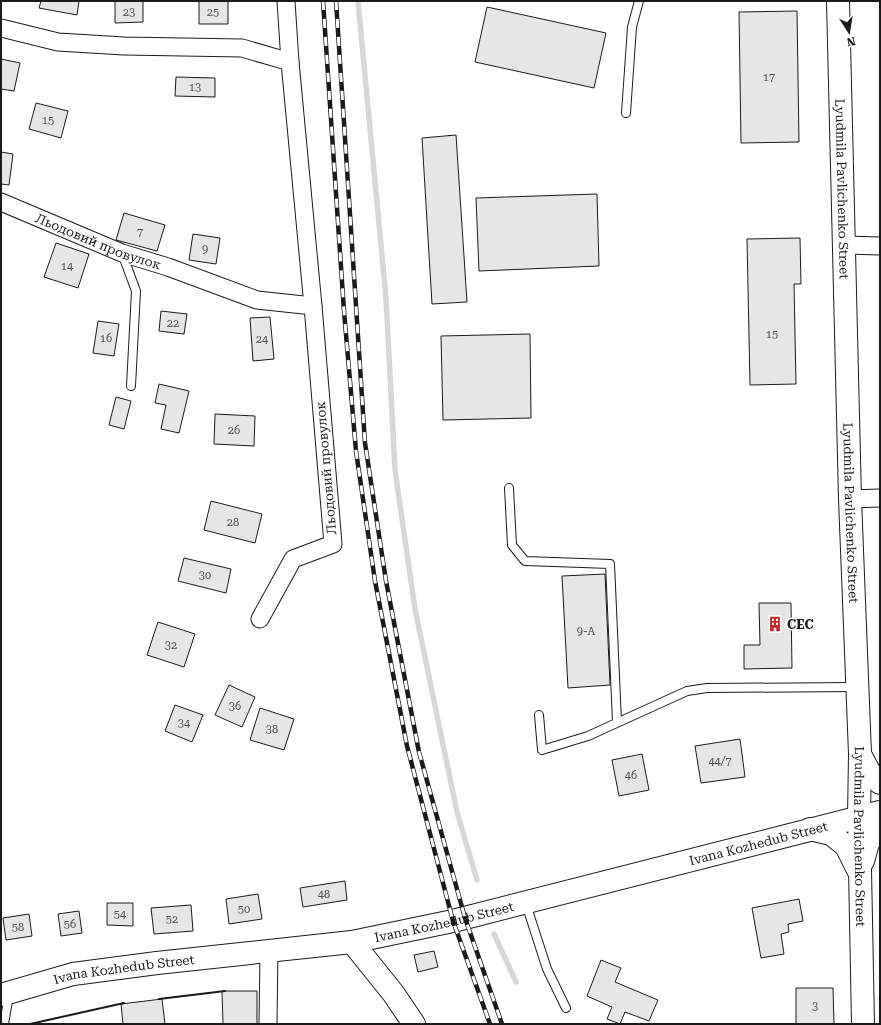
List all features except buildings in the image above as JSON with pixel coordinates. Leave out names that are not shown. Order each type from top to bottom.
[{"type":"main road","name":"Lyudmila Pavlichenko Street","points":[[838,1],[850,499],[857,687],[860,754],[870,781],[859,817],[863,1024]]},
{"type":"main road","points":[[810,830],[831,816],[847,800],[870,781]]},
{"type":"main road","name":"Ivana Kozhedub Street","points":[[5,994],[73,974],[158,962],[352,942],[453,921],[880,812]]},
{"type":"main road","points":[[860,874],[868,843],[880,825]]},
{"type":"main road","points":[[810,830],[831,834],[846,846],[860,874]]},
{"type":"main road","points":[[352,942],[393,993],[414,1024]]},
{"type":"street","name":"Льодовий провулок","points":[[260,619],[293,559],[333,544],[313,306],[290,62],[286,1]]},
{"type":"street","points":[[1,28],[58,42],[124,46],[242,48],[290,62]]},
{"type":"street","name":"Льодовий провулок","points":[[1,202],[122,253],[168,267],[257,300],[313,306]]},
{"type":"street","points":[[844,245],[880,246]]},
{"type":"street","points":[[850,499],[880,498]]},
{"type":"street","points":[[268,1024],[269,950]]},
{"type":"lane","points":[[626,113],[632,26],[639,1]]},
{"type":"lane","points":[[122,253],[136,291],[131,386]]},
{"type":"lane","points":[[509,488],[512,545],[525,561],[610,564],[617,722]]},
{"type":"lane","points":[[539,715],[542,750],[588,736],[687,691],[707,688],[857,687]]},
{"type":"lane","points":[[526,903],[547,969],[566,1008]]},
{"type":"lane","points":[[4,1024],[5,994]]},
{"type":"waterway","points":[[358,1],[386,298],[395,470],[415,609],[457,812],[477,880]]},
{"type":"waterway","points":[[494,934],[516,982]]},
{"type":"railway","points":[[323,1],[344,311],[356,451],[375,581],[407,746],[453,921],[490,1024]]},
{"type":"railway","points":[[336,1],[365,443],[386,581],[419,752],[465,918],[502,1024]]},
{"type":"wall","points":[[159,999],[225,991]]},
{"type":"wall","points":[[30,1024],[124,1003]]},
{"type":"place","name":"СЕС","points":[[775,624]]}]
